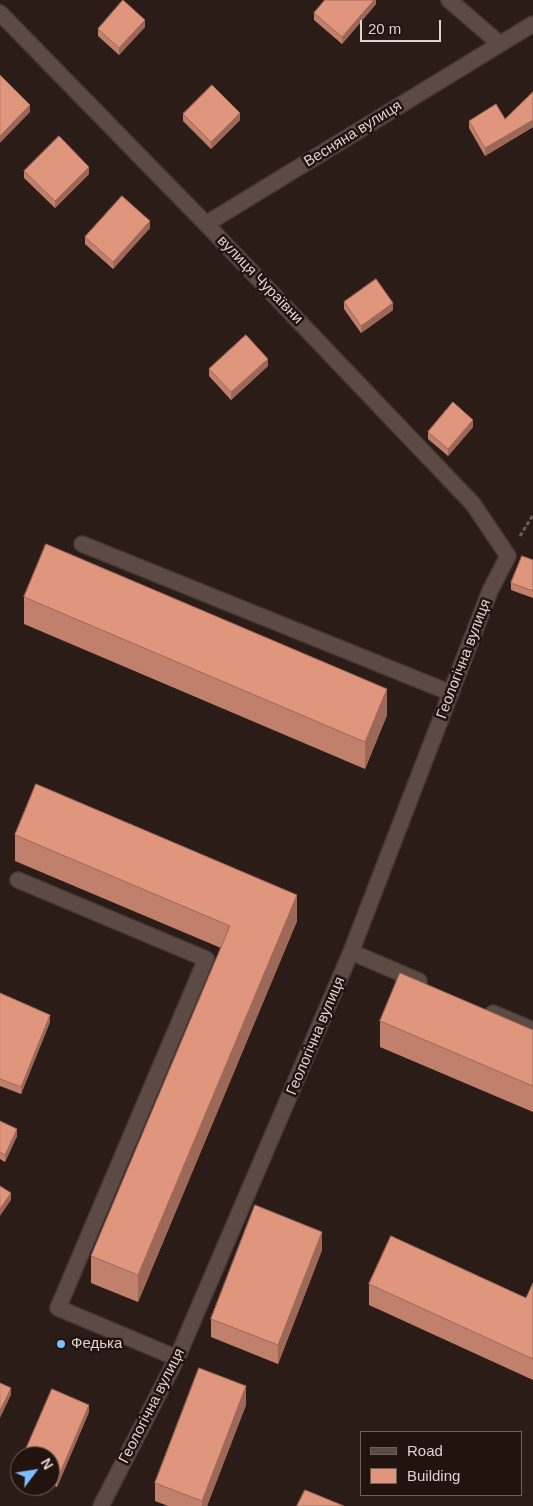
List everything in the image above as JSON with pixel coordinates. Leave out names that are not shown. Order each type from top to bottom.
[{"type":"street","points":[[449,0],[500,44]]},
{"type":"street","name":"вулиця Чураївни","points":[[0,13],[206,224],[474,504],[508,556]]},
{"type":"street","name":"Весняна вулиця","points":[[206,224],[533,24]]},
{"type":"street","points":[[82,544],[451,693]]},
{"type":"street","name":"Геологічна вулиця","points":[[101,1506],[177,1358],[351,952],[490,591],[508,556]]},
{"type":"street","points":[[18,880],[206,959],[58,1308],[177,1358]]},
{"type":"street","points":[[351,952],[433,987]]},
{"type":"street","points":[[478,1006],[533,1030]]},
{"type":"building","points":[[123,0],[145,20],[119,48],[98,29]]},
{"type":"building","points":[[325,0],[374,0],[342,37],[314,13]]},
{"type":"building","points":[[0,75],[30,105],[0,136]]},
{"type":"building","points":[[212,85],[240,113],[211,142],[183,114]]},
{"type":"building","points":[[533,92],[533,120],[485,148],[469,121],[496,104],[505,119]]},
{"type":"building","points":[[59,136],[89,167],[55,201],[24,171]]},
{"type":"building","points":[[122,196],[150,221],[113,262],[85,237]]},
{"type":"building","points":[[376,279],[393,303],[361,326],[344,302]]},
{"type":"building","points":[[246,335],[268,359],[231,392],[209,369]]},
{"type":"building","points":[[453,402],[473,420],[448,449],[428,432]]},
{"type":"building","points":[[46,544],[387,689],[365,742],[24,597]]},
{"type":"building","points":[[522,556],[533,560],[533,591],[511,583]]},
{"type":"building","points":[[36,784],[297,895],[138,1275],[91,1256],[230,926],[15,835]]},
{"type":"building","points":[[400,973],[533,1030],[533,1086],[380,1021]]},
{"type":"building","points":[[0,993],[50,1015],[21,1087],[0,1079]]},
{"type":"building","points":[[0,1121],[17,1129],[5,1155],[0,1152]]},
{"type":"building","points":[[0,1186],[11,1193],[0,1209]]},
{"type":"building","points":[[255,1205],[322,1232],[278,1345],[211,1319]]},
{"type":"building","points":[[391,1236],[526,1298],[533,1283],[533,1359],[369,1284]]},
{"type":"building","points":[[199,1368],[246,1386],[202,1501],[155,1483]]},
{"type":"building","points":[[0,1383],[11,1388],[0,1411]]},
{"type":"building","points":[[52,1389],[89,1405],[60,1473],[60,1446],[27,1446]]},
{"type":"building","points":[[305,1490],[344,1506],[297,1506]]},
{"type":"place","name":"Федька","points":[[61,1344]]}]
